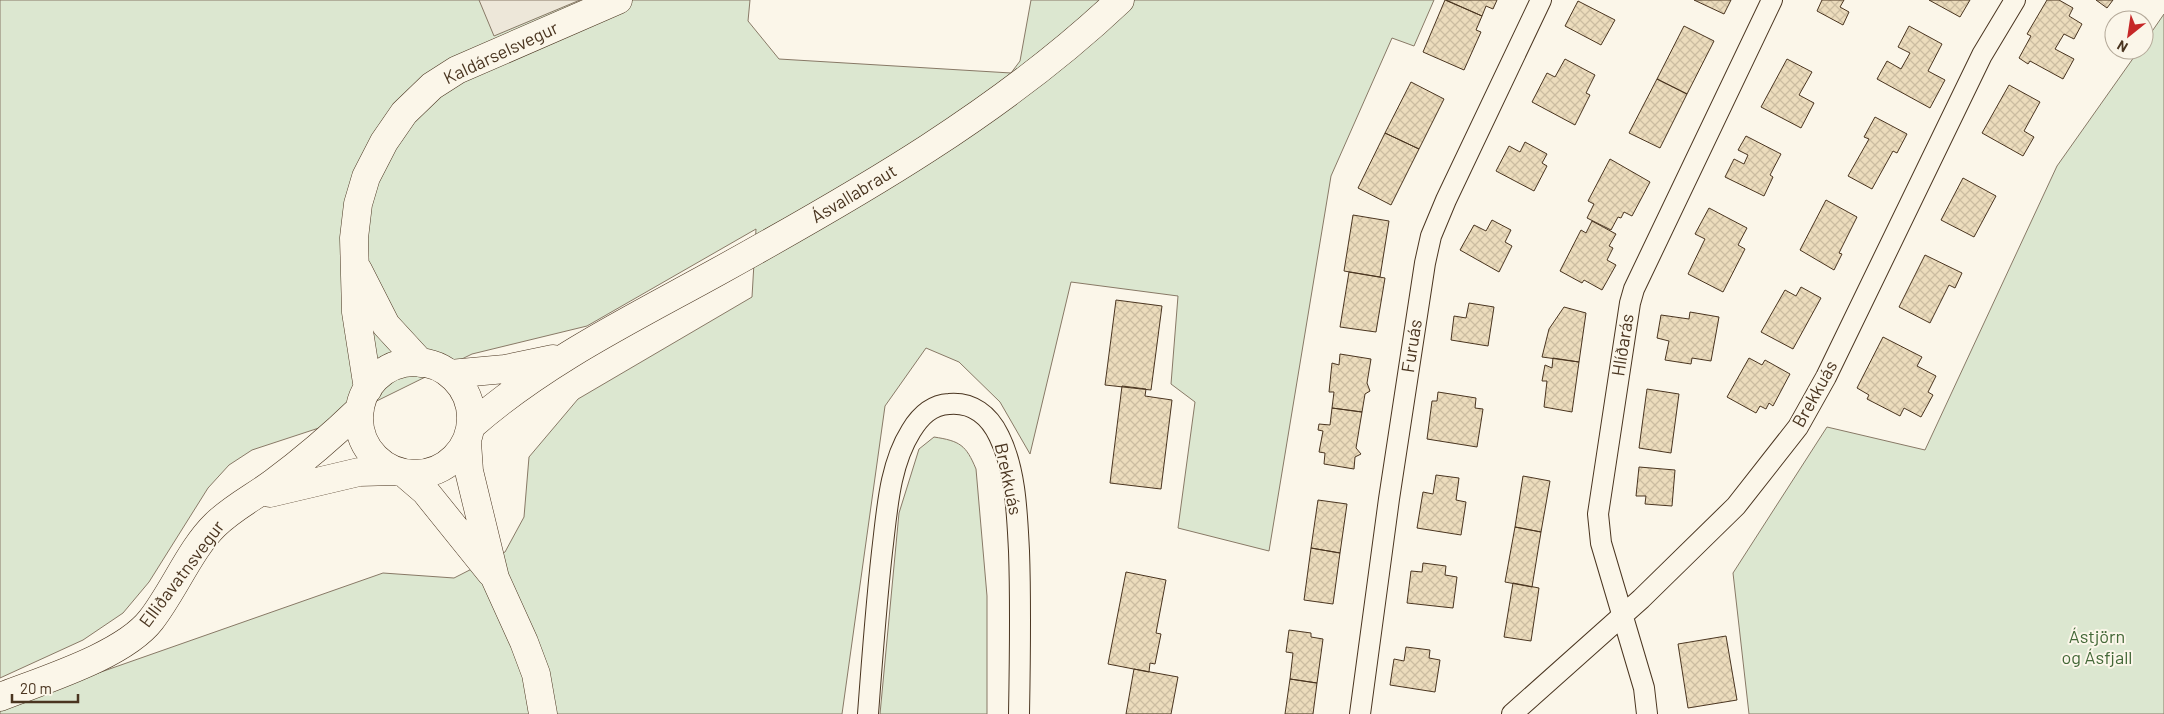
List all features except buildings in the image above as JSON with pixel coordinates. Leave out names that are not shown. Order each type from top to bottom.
[{"type":"main road","name":"Kaldárselsvegur","points":[[364,399],[356,312],[354,238],[358,204],[366,176],[384,142],[404,113],[432,86],[457,70],[618,0]]},
{"type":"main road","name":"Ásvallabraut","points":[[469,434],[503,398],[566,356],[819,215],[902,165],[1016,87],[1089,29],[1120,0]]},
{"type":"main road","name":"Kaldárselsvegur","points":[[356,264],[386,324],[421,362]]},
{"type":"main road","name":"Ásvallabraut","points":[[450,374],[505,369],[566,356]]},
{"type":"main road","points":[[495,578],[425,491],[400,472],[382,464],[363,439],[359,424],[364,399],[385,371],[398,364],[421,362],[444,369],[466,393],[471,409],[469,434],[470,479],[495,578],[524,642],[536,674],[542,714]]},
{"type":"main road","name":"Elliðavatnsvegur","points":[[0,697],[70,670],[112,650],[135,636],[150,622],[213,527],[233,509],[254,497],[323,446],[364,399]]},
{"type":"main road","points":[[400,472],[429,473],[445,466],[458,456],[469,434]]},
{"type":"main road","name":"Elliðavatnsvegur","points":[[254,497],[359,472],[400,472]]},
{"type":"street","name":"Furuás","points":[[1360,714],[1389,499],[1425,263],[1431,236],[1446,200],[1541,0]]},
{"type":"street","name":"Hlíðarás","points":[[1647,714],[1644,688],[1627,636],[1623,616],[1601,543],[1598,514],[1630,303],[1634,289],[1772,0]]},
{"type":"street","name":"Brekkuás","points":[[1512,714],[1623,616],[1736,506],[1798,427],[1826,377],[1982,55],[2015,0]]},
{"type":"street","name":"Brekkuás","points":[[868,714],[877,597],[887,512],[896,465],[910,432],[920,418],[930,409],[954,404],[970,405],[983,414],[991,423],[1004,449],[1011,477],[1017,513],[1022,613],[1019,714]]},
{"type":"green space","points":[[0,0],[750,0],[748,21],[779,59],[1011,73],[1020,61],[1031,0],[1434,0],[1414,46],[1392,38],[1331,176],[1269,551],[1178,528],[1195,402],[1171,384],[1178,296],[1071,282],[1030,454],[1000,402],[959,362],[926,348],[885,406],[842,714],[0,714],[0,709],[24,699],[383,573],[454,578],[505,552],[524,517],[529,457],[578,399],[752,297],[756,229],[587,326],[472,354],[328,425],[252,450],[229,465],[208,488],[149,582],[123,613],[83,640],[0,678]]},
{"type":"green space","name":"Ástjörn og Ásfjall","points":[[2164,14],[2164,714],[1749,714],[1733,573],[1827,427],[1925,450],[2057,166],[2132,60],[2154,60],[2154,28]]},
{"type":"green space","points":[[934,437],[950,440],[965,449],[976,469],[987,596],[987,714],[880,714],[899,513],[919,449]]},
{"type":"shaded area","points":[[479,0],[580,0],[494,36]]}]
